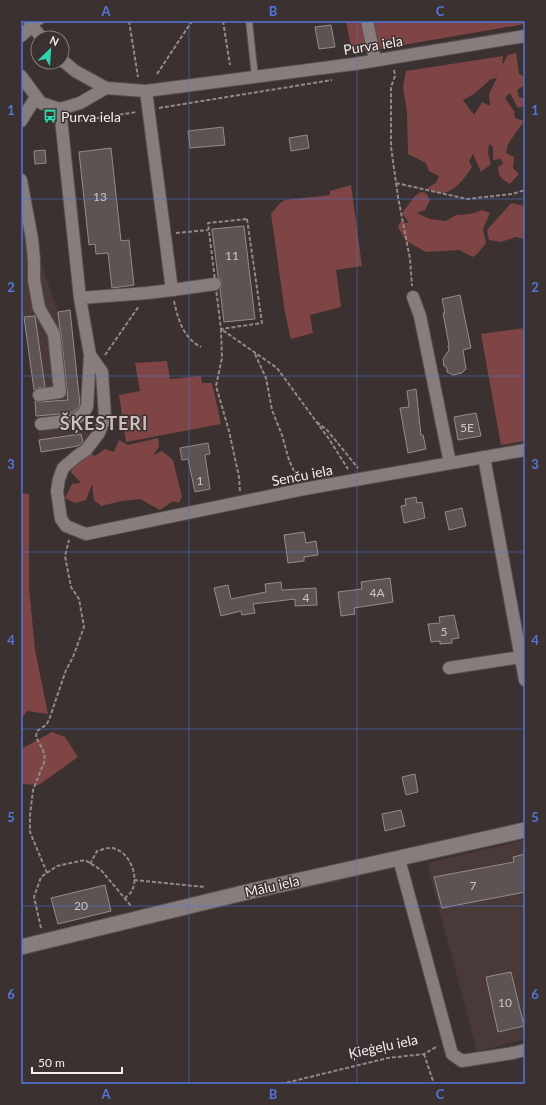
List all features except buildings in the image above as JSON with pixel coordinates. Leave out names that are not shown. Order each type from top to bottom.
[{"type":"street","points":[[367,21],[375,60]]},
{"type":"street","points":[[21,36],[34,23]]},
{"type":"street","name":"Purva iela","points":[[70,67],[106,88],[146,91],[375,60],[525,36]]},
{"type":"street","points":[[21,76],[40,103],[60,109],[80,103],[106,88]]},
{"type":"street","points":[[146,91],[172,290]]},
{"type":"street","points":[[21,121],[36,97]]},
{"type":"street","points":[[41,424],[74,420],[83,414],[87,407],[90,355],[80,298],[60,109]]},
{"type":"street","points":[[21,180],[32,239],[34,280],[39,308],[54,334],[60,392],[39,395]]},
{"type":"street","points":[[80,298],[147,293],[215,284]]},
{"type":"street","points":[[413,297],[420,316],[450,463]]},
{"type":"street","points":[[72,529],[66,526],[61,519],[57,491],[59,479],[64,468],[86,450],[99,433],[105,417],[102,372],[90,355]]},
{"type":"street","name":"Senču iela","points":[[72,529],[86,534],[304,489],[525,450]]},
{"type":"street","points":[[484,457],[525,680]]},
{"type":"street","points":[[449,668],[521,657]]},
{"type":"street","name":"Mālu iela","points":[[21,947],[323,875],[525,830]]},
{"type":"street","points":[[399,859],[452,1054],[462,1061],[525,1050]]},
{"type":"lane","points":[[249,21],[255,77]]},
{"type":"path","points":[[129,21],[138,77]]},
{"type":"path","points":[[157,74],[192,21]]},
{"type":"path","points":[[223,21],[230,65]]},
{"type":"path","points":[[394,70],[395,76],[391,87],[391,147],[410,259],[413,297]]},
{"type":"path","points":[[69,123],[137,112]]},
{"type":"path","points":[[396,183],[467,199],[512,194],[525,190]]},
{"type":"path","points":[[221,329],[262,323],[247,219],[208,223],[221,329],[222,358],[216,386],[229,431],[239,477],[240,503]]},
{"type":"path","points":[[164,234],[208,230]]},
{"type":"path","points":[[172,290],[175,306],[183,331],[195,344],[201,347]]},
{"type":"path","points":[[98,367],[147,293]]},
{"type":"path","points":[[221,329],[277,368],[314,419],[361,479]]},
{"type":"path","points":[[254,353],[266,378],[272,410],[289,460],[304,489]]},
{"type":"path","points":[[314,419],[327,430],[361,479]]},
{"type":"path","points":[[47,873],[30,832],[30,815],[33,790],[46,760],[43,750],[36,737],[37,731],[46,725],[49,720],[66,670],[73,657],[84,627],[79,599],[71,587],[65,556],[72,529]]},
{"type":"path","points":[[90,864],[97,851],[110,847],[123,852],[133,866],[134,880],[132,891],[125,898]]},
{"type":"path","points":[[44,941],[34,897],[41,877],[57,866],[85,860],[101,870],[141,918]]},
{"type":"path","points":[[134,880],[209,888]]},
{"type":"path","name":"Ķieģeļu iela","points":[[281,1084],[388,1058],[424,1054],[448,1041]]},
{"type":"path","points":[[424,1054],[434,1084]]},
{"type":"shaded area","points":[[346,21],[362,21],[369,50],[352,52]]},
{"type":"shaded area","points":[[373,21],[525,21],[525,24],[380,49]]},
{"type":"shaded area","points":[[516,53],[519,74],[525,77],[525,85],[517,90],[519,97],[525,99],[525,106],[518,108],[510,93],[505,98],[514,111],[515,118],[524,121],[508,144],[506,153],[514,157],[513,168],[519,174],[510,184],[503,179],[499,173],[498,167],[503,164],[501,159],[493,160],[493,147],[489,144],[488,153],[491,164],[481,172],[473,154],[469,161],[472,167],[464,179],[453,189],[441,193],[434,192],[427,188],[436,183],[439,176],[429,171],[426,163],[408,154],[407,112],[403,87],[406,71],[503,56],[502,65],[508,55]],"holes":[[[497,78],[489,94],[490,106],[482,102],[474,115],[463,100],[474,94],[491,79]]]},
{"type":"shaded area","points":[[351,185],[362,266],[336,270],[341,307],[310,315],[313,333],[291,339],[285,313],[271,214],[280,203],[285,200],[330,195],[330,191]]},
{"type":"shaded area","points":[[421,192],[426,193],[430,200],[425,210],[417,213],[430,219],[446,221],[456,215],[471,214],[482,210],[490,213],[483,229],[486,243],[478,253],[473,257],[459,250],[426,252],[406,241],[398,227],[400,222],[409,223],[402,213],[415,196]]},
{"type":"shaded area","points":[[21,203],[58,312],[70,310],[81,412],[91,440],[83,441],[83,445],[41,452],[25,318],[21,315]]},
{"type":"shaded area","points":[[511,203],[525,206],[525,239],[516,237],[501,242],[489,240],[487,230]]},
{"type":"shaded area","points":[[525,328],[525,441],[501,445],[481,334]]},
{"type":"shaded area","points":[[167,361],[170,379],[201,376],[202,383],[212,383],[221,424],[126,442],[119,395],[140,391],[135,363]]},
{"type":"shaded area","points":[[158,438],[159,447],[153,455],[162,451],[173,460],[182,497],[179,503],[173,501],[160,510],[140,499],[122,501],[101,506],[94,500],[92,484],[86,500],[75,503],[65,498],[72,484],[81,483],[71,472],[77,461],[89,453],[95,456],[105,449],[114,452],[119,440],[128,445]]},
{"type":"shaded area","points":[[21,493],[29,494],[29,587],[35,650],[48,714],[27,711],[21,719]]},
{"type":"shaded area","points":[[52,732],[65,737],[78,757],[39,785],[21,784],[21,749]]},
{"type":"shaded area","points":[[525,840],[525,1039],[477,1052],[427,863]]},
{"type":"place","name":"Purva iela","points":[[50,116]]},
{"type":"district","name":"ŠĶESTERI","points":[[104,423]]}]
